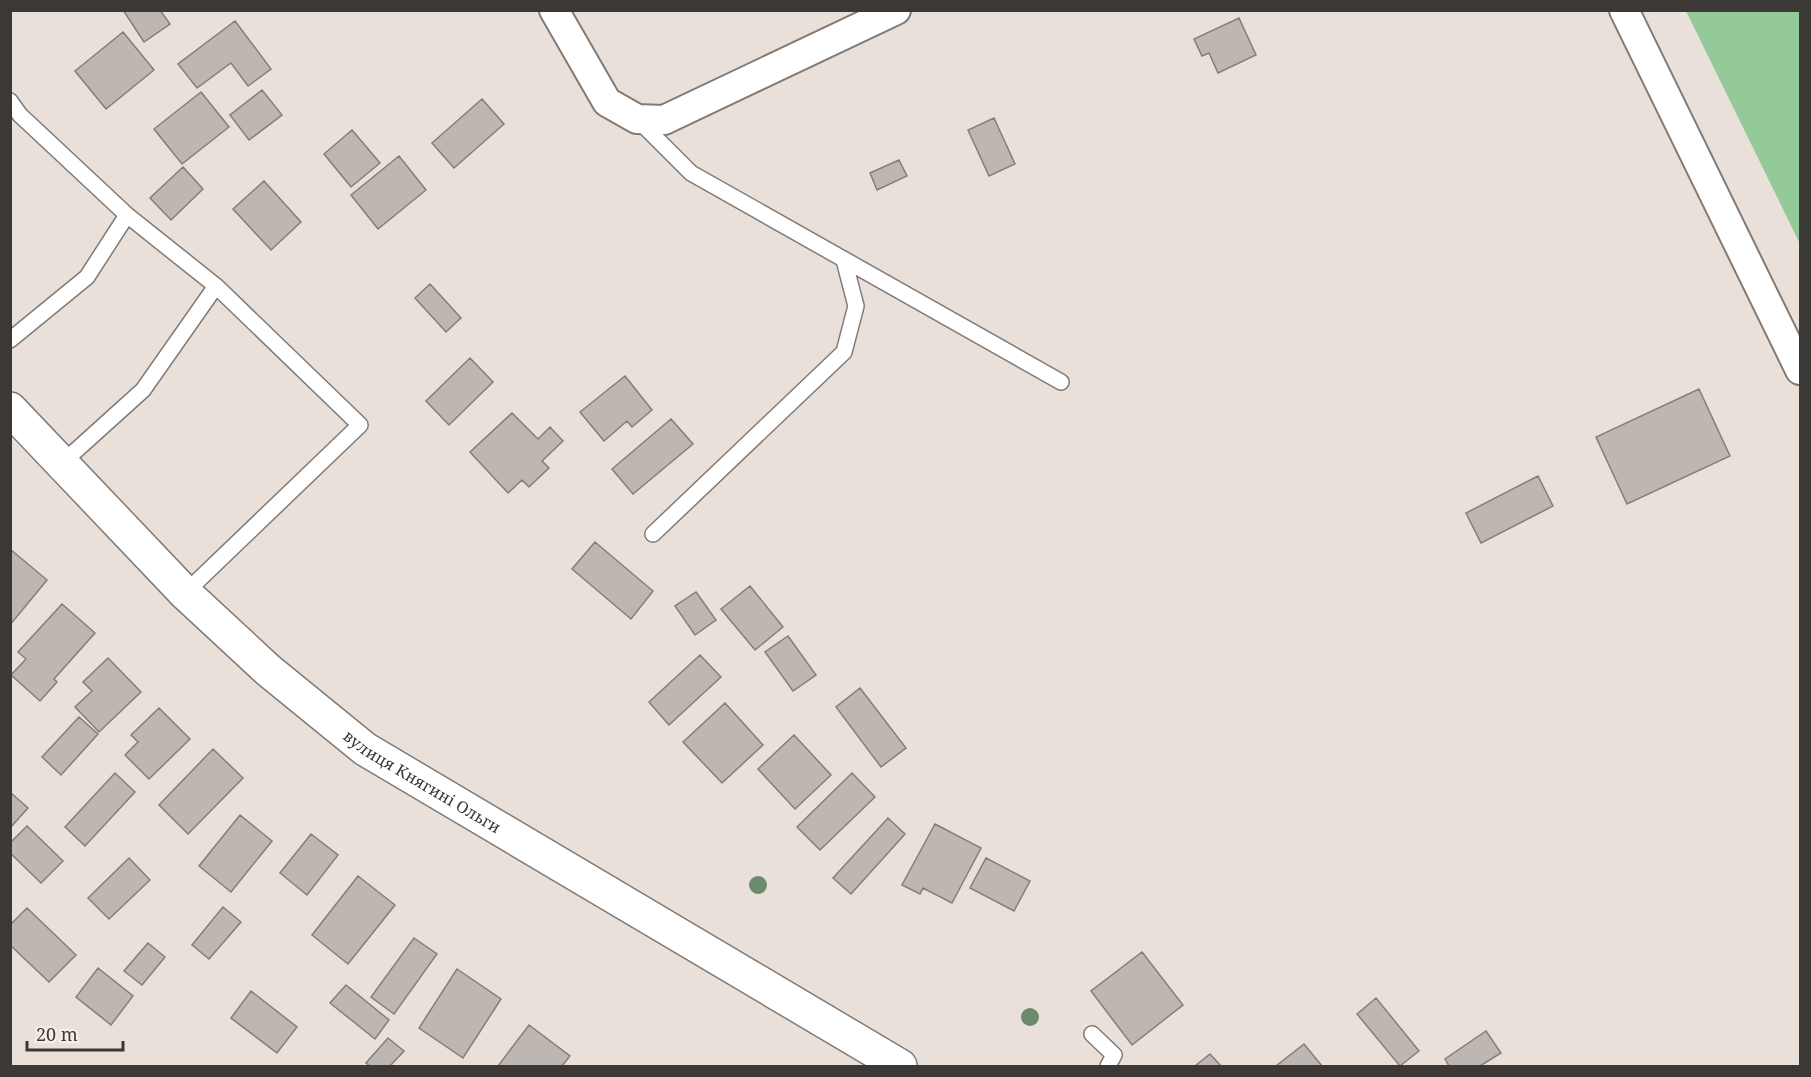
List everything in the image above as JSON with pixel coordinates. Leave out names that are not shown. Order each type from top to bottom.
[{"type":"street","points":[[554,10],[607,102],[637,118],[664,120],[896,10]]},
{"type":"street","points":[[1624,10],[1800,370]]},
{"type":"street","name":"вулиця Княгині Ольги","points":[[10,409],[185,593],[268,670],[365,749],[900,1066]]},
{"type":"lane","points":[[10,101],[15,121],[216,286],[360,425],[185,593]]},
{"type":"lane","points":[[637,118],[691,173],[1061,382]]},
{"type":"lane","points":[[10,340],[87,277],[127,215]]},
{"type":"lane","points":[[653,534],[844,352],[856,306],[844,260]]},
{"type":"lane","points":[[61,464],[142,390],[216,286]]},
{"type":"lane","points":[[1092,1034],[1114,1055],[1108,1066]]},
{"type":"green space","points":[[1686,11],[1800,11],[1800,244]]},
{"type":"building","points":[[123,10],[160,10],[170,24],[144,42]]},
{"type":"building","points":[[1239,18],[1256,55],[1218,73],[1209,53],[1202,56],[1194,39]]},
{"type":"building","points":[[235,21],[271,69],[248,86],[231,63],[197,88],[178,64]]},
{"type":"building","points":[[123,32],[154,70],[106,109],[75,71]]},
{"type":"building","points":[[262,90],[282,115],[249,140],[230,115]]},
{"type":"building","points":[[201,92],[229,127],[182,164],[154,129]]},
{"type":"building","points":[[482,99],[504,124],[454,168],[432,143]]},
{"type":"building","points":[[994,118],[1015,164],[989,176],[968,130]]},
{"type":"building","points":[[352,130],[380,163],[351,187],[324,154]]},
{"type":"building","points":[[399,156],[426,190],[378,229],[351,195]]},
{"type":"building","points":[[899,160],[907,176],[877,190],[870,173]]},
{"type":"building","points":[[183,167],[203,189],[171,220],[150,198]]},
{"type":"building","points":[[264,181],[301,222],[271,250],[233,209]]},
{"type":"building","points":[[430,284],[461,318],[446,332],[415,298]]},
{"type":"building","points":[[470,358],[493,382],[449,425],[426,401]]},
{"type":"building","points":[[625,376],[652,410],[632,427],[627,421],[604,441],[580,412]]},
{"type":"building","points":[[1699,389],[1730,456],[1627,504],[1596,437]]},
{"type":"building","points":[[512,413],[538,439],[550,427],[563,441],[542,461],[549,468],[529,487],[522,480],[508,493],[470,452]]},
{"type":"building","points":[[671,419],[693,444],[633,494],[612,469]]},
{"type":"building","points":[[1538,476],[1553,506],[1481,543],[1466,513]]},
{"type":"building","points":[[595,542],[653,591],[631,619],[572,569]]},
{"type":"building","points":[[10,549],[47,580],[10,625]]},
{"type":"building","points":[[750,586],[783,627],[755,650],[721,609]]},
{"type":"building","points":[[696,592],[716,620],[695,635],[675,606]]},
{"type":"building","points":[[62,604],[95,633],[54,679],[57,682],[40,701],[11,675],[26,659],[18,652]]},
{"type":"building","points":[[788,636],[816,675],[793,691],[765,652]]},
{"type":"building","points":[[700,655],[721,677],[669,725],[649,702]]},
{"type":"building","points":[[108,658],[141,692],[99,732],[75,707],[92,691],[83,682]]},
{"type":"building","points":[[860,688],[906,748],[881,767],[836,707]]},
{"type":"building","points":[[725,703],[763,745],[722,783],[683,742]]},
{"type":"building","points":[[159,708],[190,739],[149,779],[125,755],[138,742],[131,735]]},
{"type":"building","points":[[79,717],[98,734],[61,775],[42,757]]},
{"type":"building","points":[[794,735],[831,775],[795,809],[758,769]]},
{"type":"building","points":[[213,749],[243,778],[188,834],[159,805]]},
{"type":"building","points":[[115,773],[135,792],[85,846],[65,827]]},
{"type":"building","points":[[852,773],[875,797],[820,850],[797,827]]},
{"type":"building","points":[[10,792],[28,808],[10,828]]},
{"type":"building","points":[[240,815],[272,841],[231,892],[199,866]]},
{"type":"building","points":[[888,818],[905,834],[851,894],[833,878]]},
{"type":"building","points":[[935,824],[981,848],[952,903],[923,888],[920,894],[902,885]]},
{"type":"building","points":[[27,826],[63,861],[41,883],[10,853],[10,843]]},
{"type":"building","points":[[311,834],[338,855],[307,895],[280,873]]},
{"type":"building","points":[[129,858],[150,880],[109,919],[88,898]]},
{"type":"building","points":[[986,858],[1030,881],[1014,911],[970,888]]},
{"type":"building","points":[[358,876],[395,905],[348,964],[312,935]]},
{"type":"building","points":[[223,907],[241,922],[209,959],[192,945]]},
{"type":"building","points":[[27,908],[76,955],[49,982],[10,945],[10,925]]},
{"type":"building","points":[[414,938],[437,954],[394,1014],[371,997]]},
{"type":"building","points":[[148,943],[165,957],[142,985],[124,971]]},
{"type":"building","points":[[1142,952],[1183,1005],[1132,1045],[1091,991]]},
{"type":"building","points":[[98,968],[133,996],[111,1025],[76,997]]},
{"type":"building","points":[[457,969],[501,999],[463,1058],[419,1028]]},
{"type":"building","points":[[346,985],[389,1020],[375,1039],[330,1003]]},
{"type":"building","points":[[251,991],[297,1027],[277,1053],[231,1018]]},
{"type":"building","points":[[1376,998],[1419,1051],[1400,1066],[1357,1014]]},
{"type":"building","points":[[529,1025],[570,1056],[562,1066],[498,1066]]},
{"type":"building","points":[[1486,1031],[1501,1053],[1480,1066],[1449,1066],[1445,1059]]},
{"type":"building","points":[[388,1038],[404,1051],[390,1066],[370,1066],[366,1063]]},
{"type":"building","points":[[1304,1044],[1322,1066],[1276,1066]]},
{"type":"building","points":[[1210,1054],[1221,1066],[1195,1066]]}]
